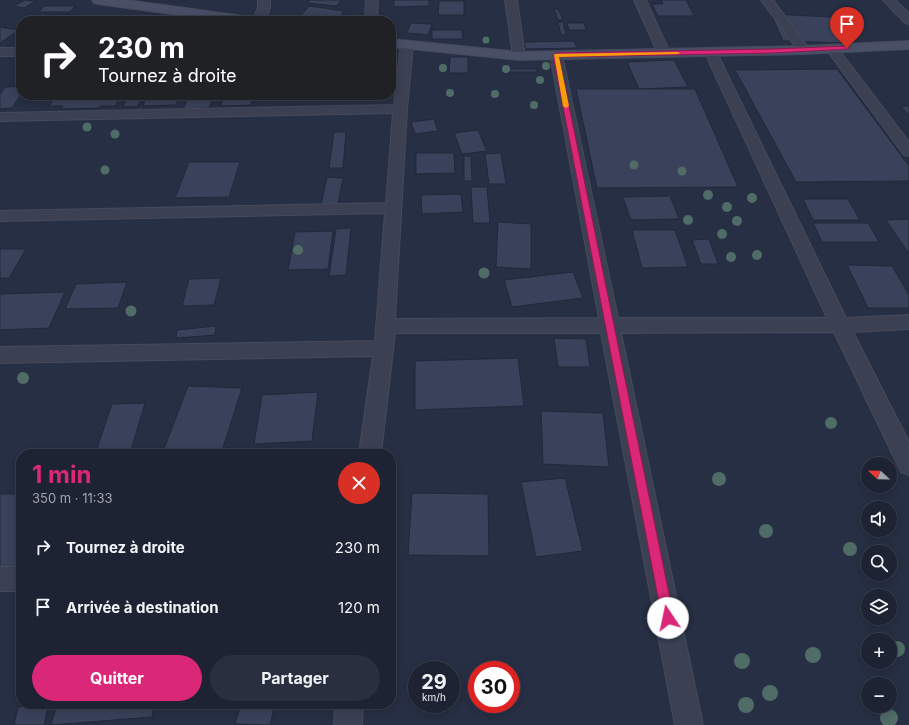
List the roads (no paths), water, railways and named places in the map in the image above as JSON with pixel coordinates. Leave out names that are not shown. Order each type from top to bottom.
[{"type":"main road","points":[[98,0],[215,16]]},
{"type":"main road","points":[[399,44],[520,56],[711,53],[909,45]]},
{"type":"street","points":[[261,16],[264,7],[264,0]]},
{"type":"street","points":[[370,16],[372,0]]},
{"type":"street","points":[[511,0],[520,56]]},
{"type":"street","points":[[640,0],[664,54]]},
{"type":"street","points":[[766,0],[804,50]]},
{"type":"street","points":[[889,0],[909,20]]},
{"type":"street","points":[[371,449],[386,326],[400,109],[399,44]]},
{"type":"street","points":[[832,49],[909,152]]},
{"type":"street","points":[[0,52],[16,52]]},
{"type":"street","points":[[711,53],[840,325],[909,465]]},
{"type":"street","points":[[556,55],[689,725]]},
{"type":"street","points":[[0,117],[400,109]]},
{"type":"street","points":[[0,216],[394,208]]},
{"type":"street","points":[[386,326],[840,325],[909,322]]},
{"type":"street","points":[[0,355],[384,348]]},
{"type":"street","points":[[0,579],[16,579]]},
{"type":"street","points":[[348,725],[349,709]]}]
